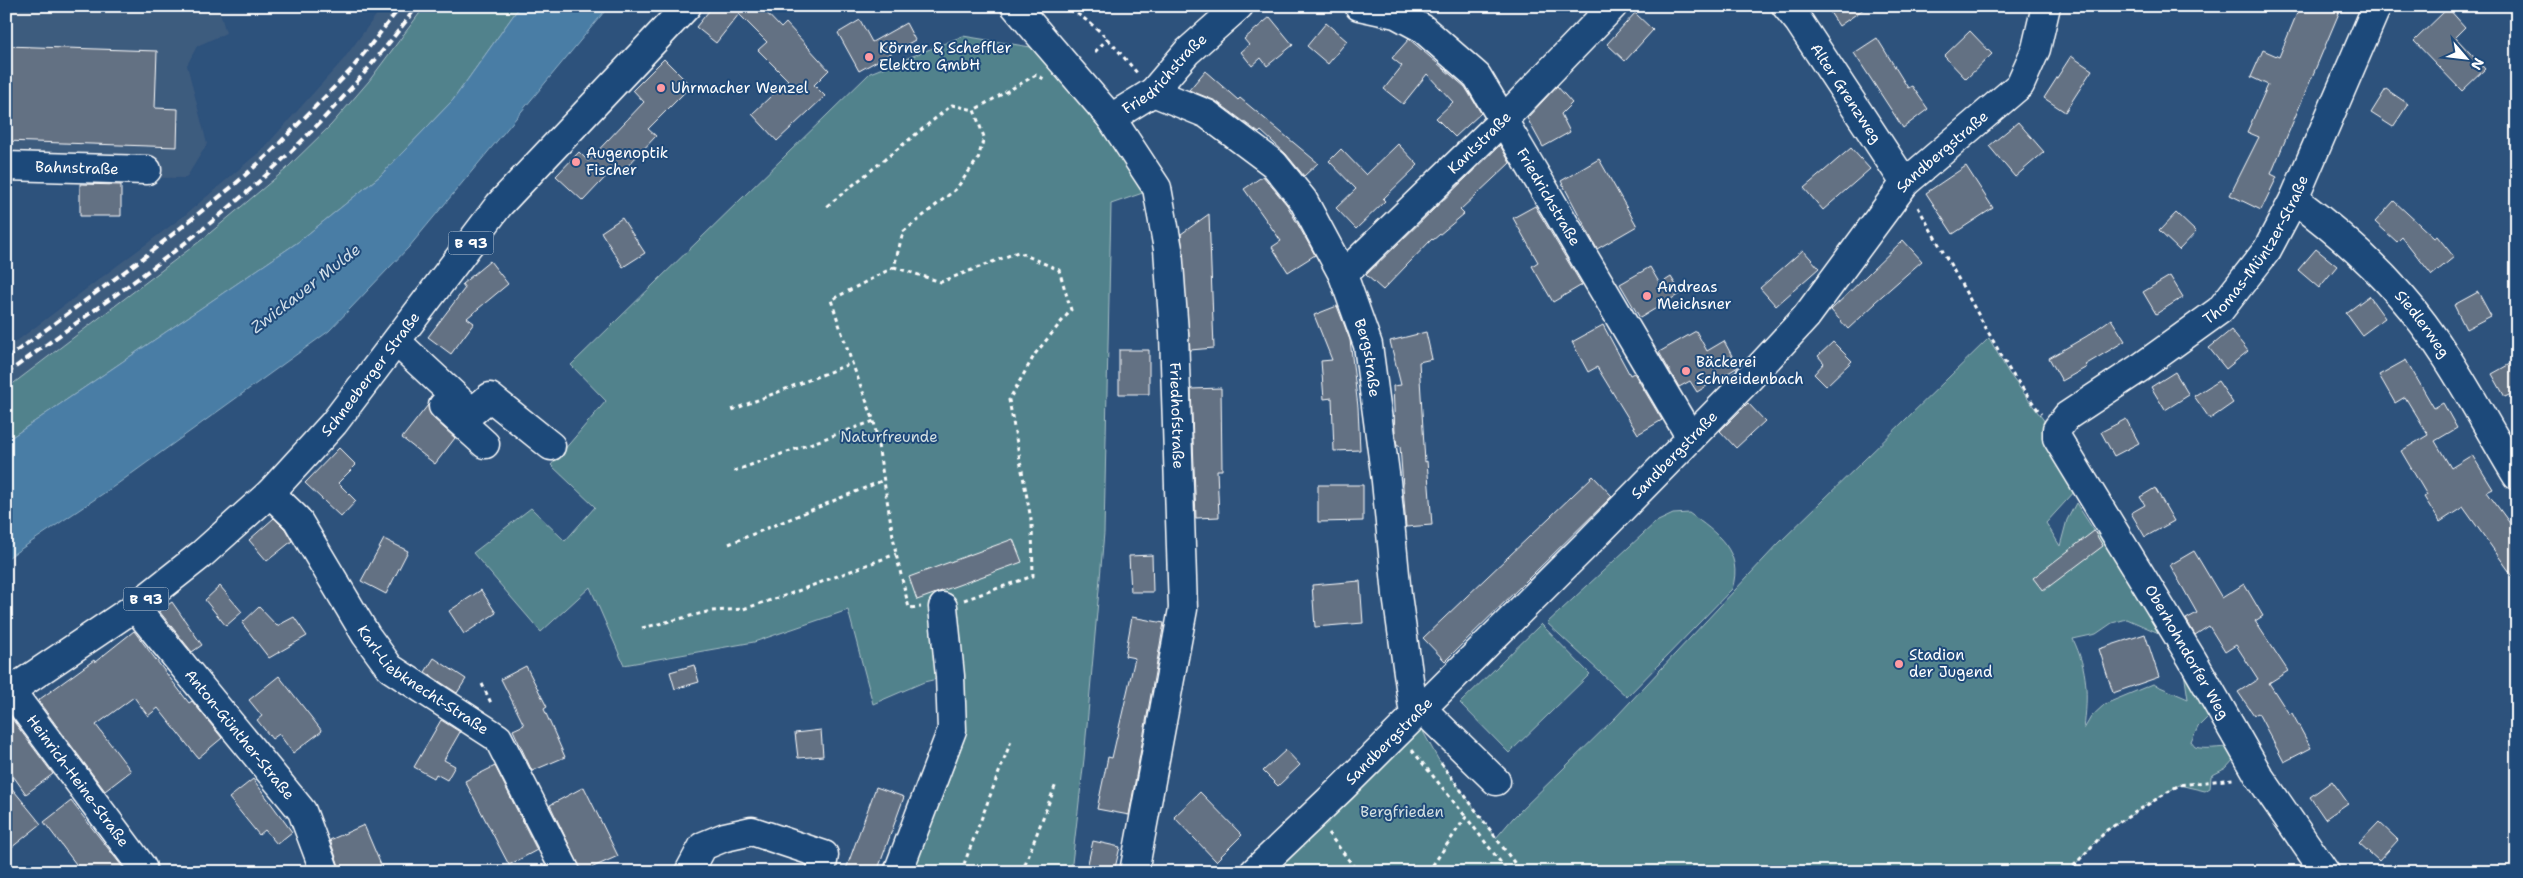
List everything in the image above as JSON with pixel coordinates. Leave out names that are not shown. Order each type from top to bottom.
[{"type":"street","name":"Schneeberger Straße","points":[[9,692],[136,607],[202,554],[270,493],[334,423],[392,349],[499,205],[687,6]]},
{"type":"street","name":"Friedhofstraße","points":[[1015,6],[1111,118],[1157,188],[1168,249],[1174,333],[1183,609],[1134,872]]},
{"type":"street","name":"Friedrichstraße","points":[[1111,118],[1154,92],[1187,52],[1239,6]]},
{"type":"street","name":"Friedrichstraße","points":[[1361,6],[1396,14],[1422,28],[1477,76],[1691,438]]},
{"type":"street","name":"Kantstraße","points":[[1343,275],[1504,119],[1613,6]]},
{"type":"street","name":"Alter Grenzweg","points":[[1786,6],[1800,22],[1905,183]]},
{"type":"street","name":"Sandbergstraße","points":[[1254,872],[1344,787],[1417,711],[1691,438],[1806,317],[1905,183],[2020,86],[2036,49],[2046,6]]},
{"type":"street","name":"Thomas-Müntzer-Straße","points":[[2057,429],[2067,416],[2141,367],[2220,310],[2267,250],[2294,199],[2378,6]]},
{"type":"street","name":"Bergstraße","points":[[1154,92],[1207,114],[1274,164],[1303,200],[1343,275],[1368,345],[1386,481],[1396,595],[1417,711]]},
{"type":"street","name":"Bahnstraße","points":[[6,166],[147,170]]},
{"type":"street","name":"Siedlerweg","points":[[2294,199],[2345,237],[2402,297],[2439,348],[2517,476]]},
{"type":"street","points":[[392,349],[485,444]]},
{"type":"street","points":[[392,349],[472,412],[490,397],[551,446]]},
{"type":"street","name":"Oberhohndorfer Weg","points":[[2057,429],[2057,438],[2192,659],[2259,776],[2325,872]]},
{"type":"street","name":"Karl-Liebknecht-Straße","points":[[270,493],[297,519],[366,635],[390,668],[498,738],[566,872]]},
{"type":"street","name":"Anton-Günther-Straße","points":[[136,607],[302,811],[325,872]]},
{"type":"street","points":[[898,872],[952,730],[950,676],[944,607]]},
{"type":"street","name":"Heinrich-Heine-Straße","points":[[9,692],[139,870]]},
{"type":"street","points":[[1417,711],[1496,781]]},
{"type":"street","points":[[689,872],[703,846],[725,837],[752,832],[824,855],[821,872]]},
{"type":"path","points":[[1063,6],[1077,12],[1108,38],[1154,92]]},
{"type":"path","points":[[1077,12],[1082,6]]},
{"type":"path","points":[[1095,52],[1108,38]]},
{"type":"path","points":[[827,206],[952,105],[974,110],[1036,75],[1052,84]]},
{"type":"path","points":[[894,267],[902,232],[956,189],[978,159],[984,137],[974,110]]},
{"type":"path","points":[[1905,183],[2010,371],[2047,423],[2057,429]]},
{"type":"path","points":[[1018,252],[1059,270],[1072,310],[1035,354],[1009,400],[1032,525],[1033,576],[944,607],[909,608],[896,554],[874,421],[852,364],[831,300],[894,267],[941,282],[1018,252]]},
{"type":"path","points":[[732,410],[852,364]]},
{"type":"path","points":[[734,471],[874,421]]},
{"type":"path","points":[[729,544],[884,480]]},
{"type":"path","points":[[642,628],[711,612],[743,609],[787,595],[896,554]]},
{"type":"path","points":[[961,872],[1012,741]]},
{"type":"path","points":[[1407,743],[1508,872]]},
{"type":"path","points":[[1438,759],[1520,872]]},
{"type":"path","points":[[2068,872],[2107,830],[2179,785],[2259,776]]},
{"type":"path","points":[[1022,872],[1056,784]]},
{"type":"path","points":[[1428,872],[1466,817]]},
{"type":"path","points":[[1323,828],[1358,872]]},
{"type":"shaded area","points":[[6,6],[218,6],[226,33],[197,46],[187,65],[207,144],[186,178],[81,177],[6,161]]},
{"type":"shaded area","points":[[383,6],[425,6],[369,81],[331,125],[285,170],[204,238],[6,389],[6,349],[185,215],[263,149],[343,60]]},
{"type":"green space","points":[[425,6],[520,6],[453,100],[380,176],[298,242],[6,441],[6,389],[204,238],[285,170],[331,125],[369,81]]},
{"type":"green space","name":"Naturfreunde","points":[[963,36],[1055,51],[1157,188],[1111,204],[1104,533],[1084,759],[1071,872],[898,872],[952,730],[950,676],[924,682],[873,704],[848,610],[754,642],[624,665],[590,587],[541,632],[473,553],[531,508],[565,541],[595,507],[551,465],[606,401],[571,365],[870,73]]},
{"type":"green space","name":"Stadion der Jugend","points":[[1989,338],[2008,372],[2045,422],[2044,438],[2076,490],[2046,523],[2060,546],[2067,520],[2076,503],[2097,535],[2106,526],[2161,634],[2127,619],[2112,623],[2096,634],[2073,639],[2082,662],[2086,683],[2084,729],[2091,717],[2105,704],[2153,684],[2188,699],[2183,666],[2210,715],[2198,727],[2191,742],[2195,747],[2199,748],[2231,747],[2235,758],[2226,768],[2211,776],[2210,788],[2205,791],[2179,785],[2107,830],[2068,872],[1254,872],[1414,715],[1438,759],[1496,838],[1513,818],[1616,717],[1779,543]]},
{"type":"green space","points":[[1689,513],[1718,536],[1731,554],[1735,576],[1732,589],[1627,697],[1547,623],[1656,522],[1673,514]]},
{"type":"green space","points":[[1541,624],[1590,674],[1509,753],[1460,703]]},
{"type":"water","name":"Zwickauer Mulde","points":[[520,6],[609,6],[409,247],[329,331],[116,485],[6,559],[6,441],[298,242],[380,176],[453,100]]},
{"type":"building","points":[[713,6],[760,6],[781,28],[786,23],[829,70],[814,85],[825,96],[777,141],[752,114],[788,80],[758,50],[767,42],[739,14],[716,43],[696,27]]},
{"type":"building","points":[[1826,6],[1868,6],[1839,26]]},
{"type":"building","points":[[2300,6],[2323,6],[2339,13],[2271,174],[2277,177],[2261,210],[2230,195],[2259,137],[2247,132],[2268,85],[2251,77],[2263,50],[2279,57]]},
{"type":"building","points":[[2448,8],[2465,27],[2455,37],[2485,69],[2462,91],[2414,41]]},
{"type":"building","points":[[1635,13],[1653,30],[1625,61],[1607,44]]},
{"type":"building","points":[[1270,17],[1293,45],[1267,66],[1261,58],[1252,66],[1241,52],[1249,45],[1244,39]]},
{"type":"building","name":"Körner & Scheffler Elektro GmbH","points":[[860,20],[872,42],[906,23],[915,40],[859,71],[838,33]]},
{"type":"building","points":[[1326,23],[1347,41],[1328,64],[1307,46]]},
{"type":"building","points":[[1970,31],[1992,54],[1966,79],[1944,56]]},
{"type":"building","points":[[1877,38],[1908,88],[1912,86],[1928,109],[1903,128],[1854,53]]},
{"type":"building","points":[[1409,39],[1465,87],[1481,113],[1455,137],[1436,118],[1453,102],[1427,74],[1403,104],[1384,89],[1402,66],[1392,58]]},
{"type":"building","points":[[6,46],[157,51],[155,108],[178,109],[177,147],[6,141]]},
{"type":"building","points":[[2071,56],[2092,70],[2065,112],[2044,98]]},
{"type":"building","points":[[664,59],[691,86],[648,129],[656,136],[622,172],[616,166],[583,201],[556,176],[579,152],[588,161],[644,102],[633,90]]},
{"type":"building","points":[[1205,71],[1238,100],[1240,98],[1318,163],[1304,176],[1286,154],[1261,131],[1259,133],[1216,101],[1189,90]]},
{"type":"building","points":[[1557,86],[1572,103],[1561,114],[1570,132],[1543,147],[1527,118]]},
{"type":"building","points":[[2386,89],[2408,104],[2393,127],[2371,113]]},
{"type":"building","points":[[2018,122],[2044,152],[2015,177],[1989,146]]},
{"type":"building","points":[[1398,144],[1418,165],[1356,229],[1336,208],[1356,189],[1329,161],[1341,149],[1366,175]]},
{"type":"building","points":[[1500,145],[1510,163],[1460,210],[1464,214],[1432,239],[1383,290],[1366,275]]},
{"type":"building","points":[[1851,148],[1870,169],[1823,210],[1804,188]]},
{"type":"building","points":[[1599,159],[1637,226],[1597,249],[1561,181]]},
{"type":"building","points":[[1966,166],[1993,208],[1953,234],[1926,193]]},
{"type":"building","points":[[1263,176],[1287,205],[1315,255],[1288,272],[1272,247],[1281,241],[1244,189]]},
{"type":"building","points":[[80,184],[121,185],[121,216],[80,216]]},
{"type":"building","points":[[2394,201],[2434,238],[2437,236],[2454,257],[2432,275],[2402,237],[2397,242],[2375,222]]},
{"type":"building","points":[[1535,206],[1582,285],[1553,302],[1532,266],[1538,262],[1513,218]]},
{"type":"building","points":[[2176,213],[2196,232],[2179,250],[2159,231]]},
{"type":"building","points":[[1209,214],[1214,348],[1190,350],[1181,234]]},
{"type":"building","points":[[622,218],[645,253],[623,267],[601,232]]},
{"type":"building","points":[[1903,240],[1922,261],[1875,302],[1848,329],[1831,310]]},
{"type":"building","points":[[2316,249],[2337,266],[2319,288],[2298,270]]},
{"type":"building","points":[[1803,250],[1819,268],[1776,306],[1760,288]]},
{"type":"building","points":[[490,261],[508,284],[467,318],[474,323],[451,354],[428,337],[465,288],[462,284]]},
{"type":"building","points":[[1650,267],[1660,284],[1671,277],[1681,293],[1640,318],[1620,284]]},
{"type":"building","points":[[2170,276],[2183,297],[2156,314],[2143,292]]},
{"type":"building","points":[[2478,292],[2491,316],[2466,329],[2454,305]]},
{"type":"building","points":[[2369,296],[2385,318],[2362,335],[2346,313]]},
{"type":"building","points":[[1337,306],[1350,340],[1358,407],[1360,450],[1334,451],[1332,398],[1324,399],[1321,361],[1332,360],[1314,315]]},
{"type":"building","points":[[2111,319],[2125,341],[2085,365],[2087,367],[2062,381],[2049,358],[2087,336]]},
{"type":"building","points":[[1603,325],[1630,375],[1634,373],[1662,420],[1638,434],[1597,367],[1588,372],[1572,342]]},
{"type":"building","points":[[2231,330],[2248,351],[2226,369],[2209,348]]},
{"type":"building","points":[[1696,331],[1707,351],[1724,341],[1738,367],[1697,392],[1690,381],[1679,387],[1659,352]]},
{"type":"building","points":[[1426,332],[1432,359],[1419,362],[1425,462],[1427,461],[1432,525],[1406,527],[1400,446],[1397,446],[1395,432],[1393,386],[1401,385],[1390,341]]},
{"type":"building","points":[[1833,342],[1852,361],[1826,386],[1814,374],[1824,363],[1818,356]]},
{"type":"building","points":[[1119,350],[1149,350],[1149,394],[1119,394]]},
{"type":"building","points":[[2406,360],[2434,408],[2443,403],[2457,428],[2435,441],[2451,468],[2472,455],[2493,489],[2487,492],[2517,533],[2517,582],[2463,507],[2440,522],[2424,497],[2427,495],[2401,451],[2428,435],[2405,397],[2395,403],[2379,375]]},
{"type":"building","points":[[2517,360],[2517,391],[2505,397],[2492,374]]},
{"type":"building","points":[[2175,372],[2189,395],[2165,410],[2151,387]]},
{"type":"building","points":[[2218,381],[2233,403],[2210,419],[2194,396]]},
{"type":"building","points":[[1221,388],[1222,470],[1217,470],[1219,517],[1196,518],[1191,389]]},
{"type":"building","points":[[1748,403],[1765,421],[1736,448],[1720,431]]},
{"type":"building","points":[[428,405],[433,418],[455,438],[435,464],[402,438]]},
{"type":"building","points":[[2126,419],[2139,443],[2114,456],[2101,432]]},
{"type":"building","points":[[339,448],[356,465],[338,483],[356,501],[341,517],[305,483]]},
{"type":"building","points":[[1593,476],[1612,496],[1445,661],[1423,638]]},
{"type":"building","points":[[1318,485],[1363,485],[1363,521],[1318,522]]},
{"type":"building","points":[[2155,488],[2174,521],[2145,537],[2131,513],[2145,505],[2140,497]]},
{"type":"building","points":[[274,518],[285,529],[292,541],[267,561],[249,540]]},
{"type":"building","points":[[2094,531],[2103,546],[2043,591],[2033,578]]},
{"type":"building","points":[[384,539],[408,551],[386,594],[361,581]]},
{"type":"building","points":[[1013,539],[1022,562],[917,600],[909,577]]},
{"type":"building","points":[[2194,551],[2222,598],[2244,584],[2263,616],[2255,621],[2288,671],[2269,683],[2289,714],[2292,713],[2311,748],[2284,762],[2258,713],[2254,715],[2238,692],[2258,679],[2236,645],[2225,652],[2209,626],[2195,635],[2186,619],[2197,613],[2170,565]]},
{"type":"building","points":[[1152,555],[1153,592],[1131,592],[1129,556]]},
{"type":"building","points":[[1360,581],[1363,623],[1315,627],[1312,585]]},
{"type":"building","points":[[220,586],[242,612],[226,626],[205,600]]},
{"type":"building","points":[[481,590],[496,613],[464,634],[449,611]]},
{"type":"building","points":[[172,602],[202,645],[192,652],[159,611]]},
{"type":"building","points":[[259,607],[277,626],[294,617],[307,636],[269,658],[242,623]]},
{"type":"building","points":[[1132,617],[1164,623],[1129,815],[1097,809],[1108,757],[1112,758],[1135,658],[1125,656]]},
{"type":"building","points":[[134,631],[189,703],[192,701],[222,738],[198,758],[158,708],[148,716],[134,697],[96,725],[131,771],[105,791],[39,702],[40,699],[94,660],[95,662]]},
{"type":"building","points":[[2145,634],[2159,677],[2113,693],[2099,649]]},
{"type":"building","points":[[434,658],[466,679],[457,693],[425,672]]},
{"type":"building","points":[[694,665],[699,682],[675,689],[670,672]]},
{"type":"building","points":[[526,666],[547,707],[544,709],[565,757],[532,771],[513,730],[524,725],[501,679]]},
{"type":"building","points":[[279,676],[322,731],[293,753],[279,734],[272,739],[257,720],[262,716],[249,700]]},
{"type":"building","points":[[6,711],[53,774],[26,794],[6,766]]},
{"type":"building","points":[[441,720],[460,732],[444,760],[455,766],[447,780],[436,774],[434,778],[414,767]]},
{"type":"building","points":[[821,730],[823,756],[798,758],[795,733]]},
{"type":"building","points":[[1286,750],[1300,765],[1278,786],[1263,771]]},
{"type":"building","points":[[495,766],[537,850],[509,865],[465,781]]},
{"type":"building","points":[[253,779],[292,832],[277,844],[265,830],[259,835],[229,798]]},
{"type":"building","points":[[6,781],[41,824],[6,852]]},
{"type":"building","points":[[2332,781],[2348,803],[2325,819],[2310,797]]},
{"type":"building","points":[[584,787],[618,856],[582,872],[550,805]]},
{"type":"building","points":[[876,787],[904,797],[877,872],[845,872]]},
{"type":"building","points":[[1200,792],[1242,835],[1216,861],[1174,817]]},
{"type":"building","points":[[71,801],[126,872],[82,872],[44,822]]},
{"type":"building","points":[[2379,822],[2398,840],[2379,861],[2359,843]]},
{"type":"building","points":[[364,825],[384,872],[341,872],[330,840]]},
{"type":"building","points":[[1093,841],[1120,847],[1114,872],[1086,872]]},
{"type":"railway","points":[[6,359],[143,258],[233,186],[269,154],[351,70],[401,6]]},
{"type":"railway","points":[[6,374],[146,273],[247,192],[298,145],[334,107],[369,68],[417,6]]},
{"type":"place","name":"Körner & Scheffler Elektro GmbH","points":[[869,57]]},
{"type":"place","name":"Uhrmacher Wenzel","points":[[661,88]]},
{"type":"place","name":"Augenoptik Fischer","points":[[576,162]]},
{"type":"place","name":"Andreas Meichsner","points":[[1647,296]]},
{"type":"place","name":"Bäckerei Schneidenbach","points":[[1686,371]]},
{"type":"place","name":"Stadion der Jugend","points":[[1899,664]]},
{"type":"park label","name":"Bergfrieden","points":[[1402,812]]}]
